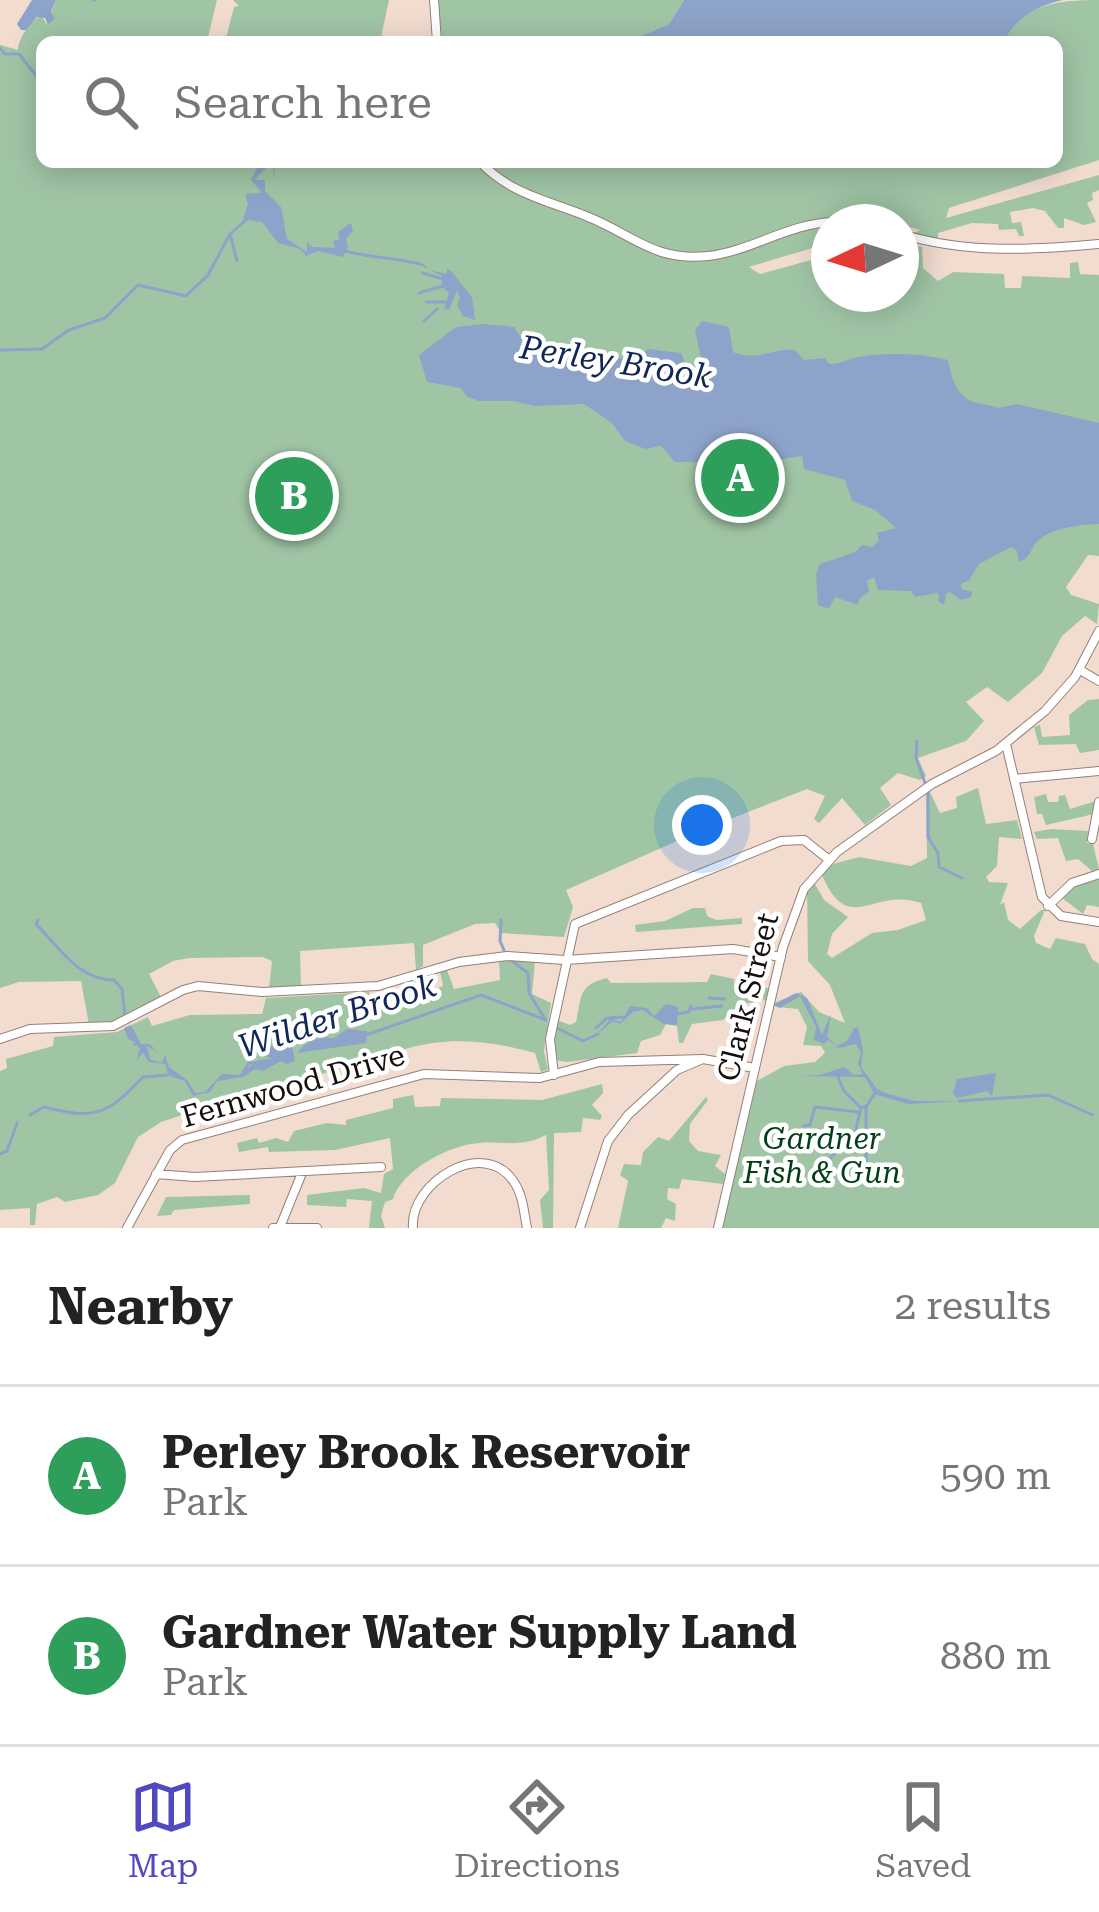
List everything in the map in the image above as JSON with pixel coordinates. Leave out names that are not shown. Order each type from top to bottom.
[{"type":"street","points":[[434,0],[437,36]]},
{"type":"street","points":[[486,168],[522,194],[588,216],[640,245],[674,255],[720,254],[811,224]]},
{"type":"street","points":[[919,239],[1006,250],[1099,244]]},
{"type":"street","name":"Clark Street","points":[[718,1228],[780,960],[800,897],[828,859],[932,784],[1006,744],[1059,698],[1099,631]]},
{"type":"street","points":[[1079,670],[1099,681]]},
{"type":"street","points":[[1006,744],[1039,890],[1048,906],[1065,918],[1099,922]]},
{"type":"street","points":[[1014,779],[1099,770]]},
{"type":"street","points":[[1091,839],[1099,805]]},
{"type":"street","points":[[554,1075],[549,1047],[575,924],[768,847],[802,839],[828,859]]},
{"type":"street","points":[[1048,906],[1072,883],[1099,874]]},
{"type":"street","points":[[0,1039],[25,1030],[100,1028],[198,986],[262,992],[370,987],[464,961],[507,956],[565,960],[721,950],[780,960]]},
{"type":"street","points":[[661,1059],[671,1076]]},
{"type":"street","name":"Fernwood Drive","points":[[127,1228],[170,1150],[180,1141],[416,1075],[531,1078],[598,1062],[661,1059],[703,1059],[755,1069]]},
{"type":"street","points":[[580,1228],[608,1141],[628,1115],[671,1076],[703,1059]]},
{"type":"street","points":[[412,1228],[413,1209],[426,1187],[457,1170],[481,1164],[496,1166],[513,1179],[527,1228]]},
{"type":"street","points":[[156,1174],[195,1178],[381,1167]]},
{"type":"street","points":[[302,1173],[277,1228],[317,1228]]},
{"type":"green space","points":[[56,0],[217,0],[208,36],[36,36],[36,168],[487,168],[500,176],[491,168],[1063,168],[1063,36],[1007,36],[1020,19],[1044,6],[1099,0],[1099,160],[949,208],[946,218],[1099,175],[1099,190],[1087,203],[1096,222],[1084,225],[1064,218],[1064,228],[1058,228],[1045,211],[1033,208],[1010,212],[1012,223],[1021,222],[1024,236],[1016,229],[999,230],[998,224],[972,223],[938,233],[938,242],[919,236],[919,204],[811,204],[811,223],[723,250],[811,228],[811,248],[749,267],[760,274],[811,260],[811,312],[919,312],[919,246],[923,268],[938,281],[953,272],[1004,274],[1005,288],[1021,288],[1022,276],[1070,278],[1070,263],[1078,262],[1080,274],[1099,275],[1099,556],[1088,555],[1066,587],[1071,595],[1099,604],[1097,624],[1085,616],[1062,636],[1042,673],[1008,702],[987,687],[966,702],[984,721],[966,741],[918,758],[926,776],[920,780],[898,773],[880,788],[891,805],[865,825],[842,798],[819,823],[814,819],[825,796],[807,789],[566,890],[573,907],[564,937],[501,933],[495,923],[475,924],[423,945],[423,966],[416,970],[414,943],[300,951],[301,986],[269,988],[272,961],[263,957],[189,958],[149,974],[161,997],[114,1022],[89,1025],[81,981],[19,982],[0,988],[0,45],[18,50],[23,35],[42,16],[47,25]]},
{"type":"green space","points":[[233,0],[389,0],[381,36],[227,36],[234,7],[239,6]]},
{"type":"green space","points":[[437,0],[684,0],[669,24],[641,36],[439,36]]},
{"type":"green space","points":[[1099,699],[1099,750],[1080,753],[1076,744],[1039,745],[1034,727],[1040,725],[1042,737],[1070,735],[1069,715],[1088,700]]},
{"type":"green space","name":"Gardner Fish & Gun","points":[[978,788],[986,824],[1017,820],[1022,839],[999,837],[997,866],[986,877],[989,882],[1008,883],[1000,905],[1004,902],[1008,920],[1020,929],[1045,910],[1034,936],[1036,943],[1050,949],[1056,938],[1085,944],[1099,964],[1099,1228],[721,1228],[757,1081],[784,1066],[815,1062],[825,1053],[821,1046],[803,1045],[807,1027],[798,1009],[774,1003],[801,992],[819,1012],[845,1023],[830,985],[808,961],[807,889],[814,882],[824,900],[848,917],[832,934],[827,954],[832,958],[872,933],[926,920],[921,903],[888,900],[852,907],[841,903],[821,873],[833,864],[859,857],[911,866],[927,858],[926,793],[929,790],[940,813],[957,808],[956,797]]},
{"type":"green space","points":[[1046,794],[1048,802],[1058,802],[1065,795],[1070,809],[1096,801],[1094,814],[1046,825],[1042,814],[1037,814],[1034,797]]},
{"type":"green space","points":[[1088,831],[1087,843],[1093,844],[1099,869],[1092,871],[1078,859],[1066,861],[1058,838],[1037,839],[1034,832]]},
{"type":"green space","points":[[1099,877],[1099,907],[1087,905],[1083,914],[1061,897],[1069,888]]},
{"type":"green space","points":[[693,908],[705,908],[707,916],[716,920],[742,918],[742,924],[636,932],[635,925],[665,921]]},
{"type":"green space","points":[[499,961],[535,961],[532,994],[551,1003],[544,1051],[548,1070],[541,1072],[535,1053],[486,1043],[438,1042],[405,1049],[406,1063],[402,1054],[384,1056],[318,1075],[318,1082],[308,1084],[295,1078],[161,1122],[138,1137],[115,1183],[98,1195],[65,1202],[57,1197],[37,1204],[35,1225],[30,1225],[30,1208],[0,1210],[0,1071],[7,1068],[6,1059],[53,1046],[54,1037],[117,1032],[148,1017],[152,1026],[190,1015],[262,1014],[266,998],[369,992],[373,1010],[411,1004],[410,983],[420,979],[426,993],[443,986],[440,972],[447,970],[454,989],[500,980]]},
{"type":"green space","points":[[711,974],[734,979],[734,988],[738,975],[769,989],[766,1000],[744,1004],[723,1020],[692,1024],[683,1043],[679,1043],[677,1026],[666,1024],[660,1035],[641,1041],[637,1053],[555,1060],[557,1020],[570,1025],[576,1022],[583,993],[591,984],[607,978],[611,983],[707,982]]},
{"type":"green space","points":[[602,1084],[603,1093],[592,1105],[602,1116],[600,1120],[583,1118],[581,1132],[554,1133],[553,1228],[543,1228],[540,1200],[549,1190],[546,1135],[521,1143],[467,1145],[428,1161],[385,1202],[381,1216],[385,1228],[369,1228],[372,1201],[347,1199],[346,1207],[307,1205],[307,1195],[364,1188],[381,1193],[384,1174],[393,1169],[390,1138],[335,1150],[269,1152],[268,1147],[239,1152],[237,1143],[257,1138],[259,1143],[276,1138],[288,1142],[294,1131],[327,1123],[346,1125],[346,1120],[393,1108],[393,1099],[413,1095],[415,1107],[440,1106],[441,1098],[542,1100]]},
{"type":"green space","points":[[706,1097],[690,1124],[689,1141],[698,1151],[721,1155],[715,1166],[725,1174],[723,1184],[682,1179],[679,1189],[668,1188],[667,1199],[676,1204],[675,1221],[666,1218],[661,1228],[618,1228],[628,1181],[620,1175],[624,1164],[641,1165],[643,1152],[658,1137],[669,1141]]},
{"type":"green space","points":[[250,1195],[250,1204],[174,1210],[171,1215],[157,1216],[166,1197]]},
{"type":"water","points":[[32,0],[56,0],[51,12],[55,18],[48,25],[45,18],[37,17],[21,30],[17,24]]},
{"type":"water","points":[[684,0],[1063,0],[1028,14],[1008,36],[641,36],[669,24]]},
{"type":"water","points":[[257,168],[266,168],[254,180],[265,180],[265,191],[281,207],[287,239],[307,252],[307,242],[313,247],[335,248],[338,232],[351,223],[353,231],[346,239],[343,257],[318,251],[306,256],[300,249],[278,243],[262,222],[243,219],[248,204],[245,194],[262,193],[251,180]]},
{"type":"water","points":[[431,270],[451,271],[472,297],[475,320],[463,316],[457,291],[449,310],[444,309],[449,293],[442,287],[442,276]]},
{"type":"water","points":[[702,321],[729,327],[733,352],[741,355],[795,350],[804,360],[825,358],[829,364],[891,354],[948,360],[956,386],[970,400],[998,408],[1017,404],[1099,423],[1099,524],[1051,532],[1019,562],[1011,547],[979,564],[961,584],[972,592],[971,597],[961,600],[950,592],[944,605],[938,593],[915,597],[911,591],[878,590],[874,577],[867,581],[869,592],[858,605],[835,597],[829,609],[818,605],[820,564],[862,545],[872,547],[879,541],[877,533],[896,528],[875,510],[852,501],[845,480],[804,469],[802,456],[675,462],[661,446],[645,449],[625,441],[612,423],[584,404],[479,401],[467,397],[461,388],[427,382],[419,355],[456,327],[483,324],[514,327],[545,362],[638,357],[648,349],[681,353],[685,363],[692,365],[701,359],[695,330]]},
{"type":"water","points":[[796,993],[807,998],[822,1035],[831,1014],[827,1037],[837,1046],[858,1028],[863,1050],[861,1067],[877,1089],[915,1101],[960,1101],[908,1104],[874,1094],[865,1077],[799,1076],[844,1067],[854,1075],[863,1074],[858,1064],[861,1053],[856,1044],[839,1048],[828,1040],[824,1044],[814,1040],[816,1027],[800,996],[780,1008],[773,1005]]},
{"type":"water","points":[[666,1004],[678,1007],[677,1025],[664,1024],[642,1010],[620,1024],[613,1021],[596,1035],[609,1021],[607,1017],[621,1022],[630,1006],[647,1008],[654,1016]]},
{"type":"water","points":[[131,1025],[141,1044],[150,1044],[157,1052],[147,1046],[150,1059],[162,1063],[165,1055],[169,1067],[188,1081],[195,1093],[205,1092],[222,1074],[239,1075],[258,1060],[272,1059],[254,1051],[270,1051],[270,1044],[277,1050],[292,1046],[295,1061],[217,1081],[210,1092],[193,1096],[185,1081],[169,1076],[165,1064],[149,1062],[143,1053],[136,1061],[140,1049],[132,1046],[135,1042],[128,1039],[124,1028]]},
{"type":"water","points":[[347,1029],[367,1031],[366,1043],[297,1053],[313,1040],[333,1039]]},
{"type":"water","points":[[996,1073],[992,1096],[987,1091],[957,1098],[953,1094],[957,1079]]},
{"type":"waterway","points":[[0,48],[5,54],[19,54],[36,75]]},
{"type":"waterway","points":[[237,261],[230,234],[247,219]]},
{"type":"waterway","points":[[0,350],[42,349],[69,330],[105,318],[138,285],[186,296],[208,275],[230,234]]},
{"type":"waterway","name":"Perley Brook","points":[[342,250],[420,264]]},
{"type":"waterway","points":[[422,273],[443,279]]},
{"type":"waterway","points":[[419,293],[443,286]]},
{"type":"waterway","points":[[426,302],[446,302]]},
{"type":"waterway","points":[[424,321],[437,309]]},
{"type":"waterway","points":[[917,741],[916,758],[925,783]]},
{"type":"waterway","points":[[928,793],[928,837],[938,853],[939,867],[962,878]]},
{"type":"waterway","name":"Wilder Brook","points":[[38,920],[36,924],[70,961],[101,979],[114,980],[122,989],[125,1018]]},
{"type":"waterway","points":[[501,920],[504,950]]},
{"type":"waterway","points":[[512,961],[528,973],[529,993],[545,1019]]},
{"type":"waterway","name":"Wilder Brook","points":[[363,1036],[481,995],[546,1020]]},
{"type":"waterway","name":"Wilder Brook","points":[[709,998],[725,999]]},
{"type":"waterway","name":"Wilder Brook","points":[[676,1014],[689,1012],[691,1006]]},
{"type":"waterway","name":"Wilder Brook","points":[[693,1009],[722,1006]]},
{"type":"waterway","points":[[596,1028],[607,1018],[625,1017]]},
{"type":"waterway","name":"Wilder Brook","points":[[557,1028],[583,1041],[598,1034]]},
{"type":"waterway","name":"Wilder Brook","points":[[243,1072],[249,1063],[256,1063]]},
{"type":"waterway","points":[[30,1115],[44,1107],[76,1113],[99,1111],[120,1100],[143,1077],[167,1075]]},
{"type":"waterway","points":[[838,1077],[860,1107]]},
{"type":"waterway","points":[[866,1172],[866,1107],[875,1093]]},
{"type":"waterway","name":"Wilder Brook","points":[[959,1101],[1048,1095],[1093,1115]]},
{"type":"waterway","points":[[822,1175],[831,1157],[854,1137],[861,1108],[866,1106]]},
{"type":"waterway","points":[[803,1126],[810,1125],[815,1107],[859,1112]]},
{"type":"waterway","points":[[0,1154],[7,1151],[17,1123]]},
{"type":"place","name":"Perley Brook Reservoir","points":[[740,478]]},
{"type":"place","name":"Gardner Water Supply Land","points":[[294,496]]}]
